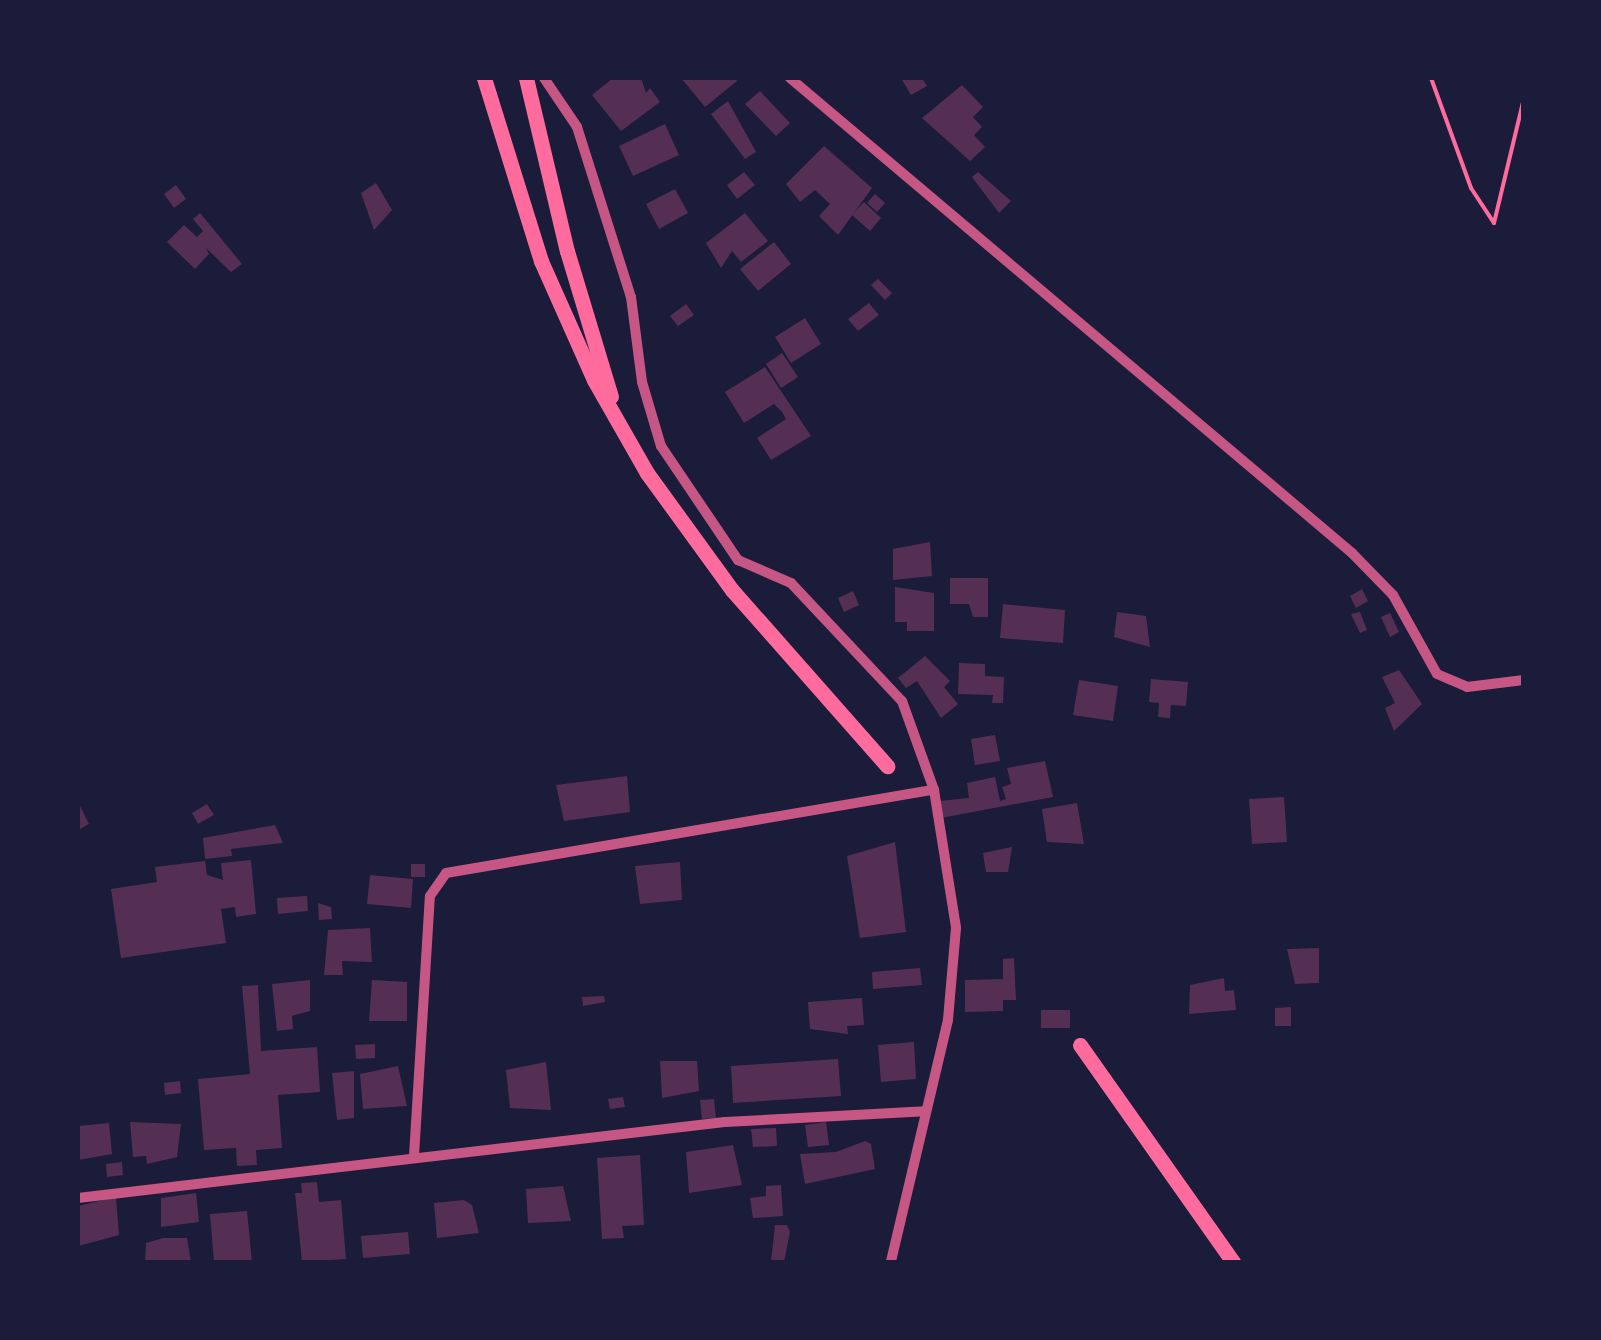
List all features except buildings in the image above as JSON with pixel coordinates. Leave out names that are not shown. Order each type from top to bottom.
[{"type":"main road","points":[[484,78],[541,262],[616,416],[671,512],[887,766]]},
{"type":"main road","points":[[526,78],[567,251],[616,416]]},
{"type":"main road","points":[[1080,1045],[1232,1262]]},
{"type":"street","points":[[544,78],[577,127],[632,297],[642,382],[660,446],[738,560],[791,583],[902,701],[934,790],[956,928],[948,1020],[891,1262]]},
{"type":"street","points":[[790,78],[1352,552],[1393,595],[1437,674],[1467,687],[1524,680]]},
{"type":"street","points":[[414,1156],[430,896],[446,873],[934,790]]},
{"type":"street","points":[[78,1198],[403,1164],[414,1156],[725,1122],[925,1111]]},
{"type":"path","points":[[1431,78],[1471,188],[1494,223],[1524,98]]}]
